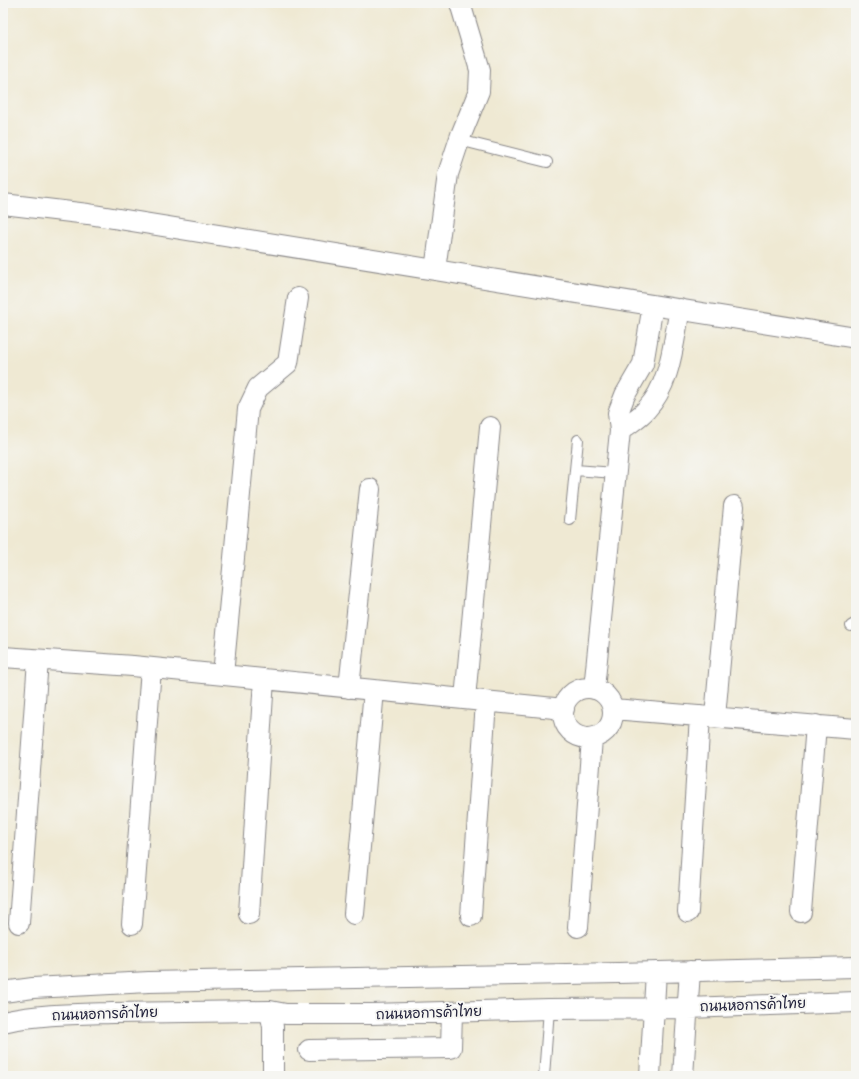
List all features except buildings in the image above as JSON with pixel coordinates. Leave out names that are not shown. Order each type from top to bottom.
[{"type":"street","points":[[435,270],[448,174],[459,140],[479,91],[480,70],[460,3]]},
{"type":"street","points":[[3,204],[96,215],[856,338]]},
{"type":"street","points":[[223,675],[248,409],[258,388],[288,363],[298,298]]},
{"type":"street","points":[[594,689],[620,431],[618,413],[625,396],[643,364],[653,305]]},
{"type":"street","points":[[620,431],[646,410],[662,388],[668,370],[680,310]]},
{"type":"street","points":[[465,699],[490,427]]},
{"type":"street","points":[[349,688],[370,489]]},
{"type":"street","points":[[688,912],[708,717],[734,506]]},
{"type":"street","points":[[3,657],[151,668],[564,709]]},
{"type":"street","points":[[19,923],[38,660]]},
{"type":"street","points":[[132,924],[151,668]]},
{"type":"street","points":[[249,914],[264,679]]},
{"type":"street","points":[[581,689],[594,689],[605,694],[610,701],[613,709],[613,717],[606,731],[599,736],[584,738],[569,730],[564,723],[564,709],[568,698],[574,692],[581,689]]},
{"type":"street","points":[[354,914],[374,690]]},
{"type":"street","points":[[471,916],[486,702]]},
{"type":"street","points":[[613,709],[856,729]]},
{"type":"street","points":[[801,912],[816,725]]},
{"type":"street","points":[[578,927],[592,738]]},
{"type":"street","name":"ถนนหอการค้าไทย","points":[[3,992],[33,988],[149,982],[856,967]]},
{"type":"street","points":[[683,1076],[690,971]]},
{"type":"street","points":[[650,1076],[656,972]]},
{"type":"street","name":"ถนนหอการค้าไทย","points":[[3,1022],[21,1018],[75,1014],[270,1011],[286,1014],[372,1014],[549,1009],[655,1007],[688,1008],[856,1002]]},
{"type":"street","points":[[270,1011],[273,1027],[273,1076]]},
{"type":"street","points":[[309,1050],[451,1048],[452,1012]]},
{"type":"lane","points":[[459,140],[547,162]]},
{"type":"lane","points":[[570,520],[578,440]]},
{"type":"lane","points":[[575,470],[615,473]]},
{"type":"lane","points":[[544,1076],[549,1009]]}]
